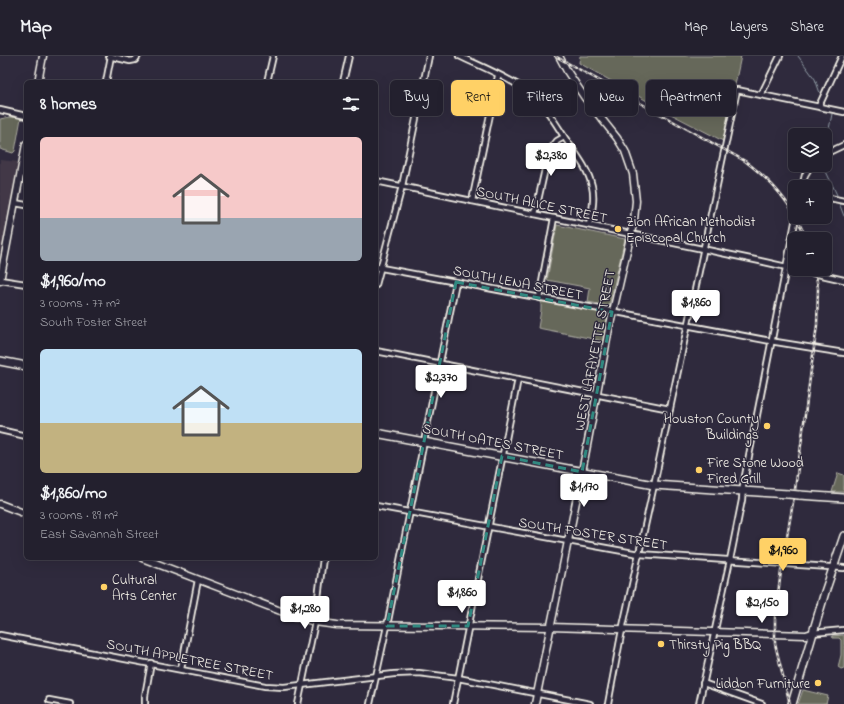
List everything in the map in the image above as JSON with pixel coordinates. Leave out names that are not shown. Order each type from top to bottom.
[{"type":"main road","points":[[0,361],[24,366]]},
{"type":"main road","name":"SOUTH OATES STREET","points":[[378,433],[654,485],[844,498]]},
{"type":"main road","points":[[794,702],[812,634],[844,536]]},
{"type":"street","points":[[38,80],[43,56]]},
{"type":"street","points":[[106,80],[110,56],[133,60],[138,56]]},
{"type":"street","points":[[267,80],[273,56]]},
{"type":"street","points":[[344,80],[349,56]]},
{"type":"street","points":[[378,267],[402,186],[429,56]]},
{"type":"street","points":[[459,56],[521,88],[536,99],[551,116],[584,165],[592,187],[592,207],[589,225]]},
{"type":"street","name":"WEST LAFAYETTE STREET","points":[[535,704],[582,472],[612,312],[636,210],[636,192],[633,174],[628,158],[621,144],[585,98],[559,56]]},
{"type":"street","points":[[761,95],[780,56]]},
{"type":"street","points":[[819,106],[842,56]]},
{"type":"street","points":[[472,200],[498,76]]},
{"type":"street","points":[[608,704],[703,249],[738,90],[844,112]]},
{"type":"street","points":[[0,110],[24,116]]},
{"type":"street","points":[[535,214],[549,151],[557,141],[564,137]]},
{"type":"street","points":[[832,151],[844,145]]},
{"type":"street","points":[[24,155],[0,281],[24,284]]},
{"type":"street","name":"SOUTH ALICE STREET","points":[[378,181],[472,200],[844,280]]},
{"type":"street","points":[[832,198],[844,201]]},
{"type":"street","points":[[15,203],[24,205]]},
{"type":"street","points":[[539,298],[554,218]]},
{"type":"street","points":[[699,704],[742,500],[742,491],[795,224]]},
{"type":"street","name":"SOUTH LENA STREET","points":[[378,267],[612,312],[844,353]]},
{"type":"street","points":[[370,704],[456,282]]},
{"type":"street","points":[[378,351],[670,409]]},
{"type":"street","points":[[453,704],[518,379]]},
{"type":"street","points":[[0,430],[24,436]]},
{"type":"street","points":[[0,504],[24,513]]},
{"type":"street","name":"SOUTH FOSTER STREET","points":[[378,506],[639,554],[844,568]]},
{"type":"street","points":[[147,560],[279,611],[315,622],[337,625],[550,627],[806,635],[844,630]]},
{"type":"street","points":[[298,704],[315,622],[323,560]]},
{"type":"street","points":[[181,670],[198,580]]},
{"type":"street","name":"SOUTH APPLETREE STREET","points":[[0,635],[265,686],[284,687],[376,676],[419,673],[458,678],[590,704]]},
{"type":"street","points":[[145,704],[151,663]]},
{"type":"street","points":[[703,683],[762,704]]},
{"type":"street","points":[[50,700],[70,704]]},
{"type":"highlighted area","points":[[456,282],[612,312],[582,472],[502,456],[468,626],[387,626]]},
{"type":"shaded area","points":[[0,160],[19,162],[0,261]]},
{"type":"green space","points":[[580,56],[741,56],[736,80],[646,80],[646,100],[638,96],[638,80],[609,80],[579,63]]},
{"type":"green space","points":[[675,116],[728,116],[723,141]]},
{"type":"green space","points":[[10,117],[21,118],[15,151],[13,153],[0,149],[0,119]]},
{"type":"green space","points":[[557,225],[625,239],[609,306],[588,302],[590,288],[547,280]]},
{"type":"green space","points":[[541,300],[609,313],[604,344],[599,340],[538,328]]},
{"type":"green space","points":[[838,473],[844,475],[844,492],[832,492]]},
{"type":"green space","points":[[844,635],[844,668],[841,669],[838,667],[841,655],[841,640],[839,638],[833,638],[832,636]]},
{"type":"green space","points":[[803,690],[828,696],[826,704],[798,704]]},
{"type":"waterway","points":[[798,56],[815,79],[820,93]]},
{"type":"waterway","points":[[829,128],[832,114]]},
{"type":"waterway","points":[[826,172],[837,195]]},
{"type":"waterway","points":[[839,203],[844,216]]},
{"type":"railway","points":[[555,56],[745,161],[773,185],[788,205]]},
{"type":"railway","points":[[800,224],[804,232]]},
{"type":"railway","points":[[790,704],[775,644],[775,616],[782,564],[794,497],[817,325],[818,288],[816,276]]},
{"type":"place","name":"Zion African Methodist Episcopal Church","points":[[618,229]]},
{"type":"place","name":"Houston County Buildings","points":[[767,426]]},
{"type":"place","name":"Fire Stone Wood Fired Grill","points":[[699,470]]},
{"type":"place","name":"Cultural Arts Center","points":[[104,587]]},
{"type":"place","name":"Thirsty Pig BBQ","points":[[661,644]]},
{"type":"place","name":"Liddon Furniture","points":[[818,683]]}]
